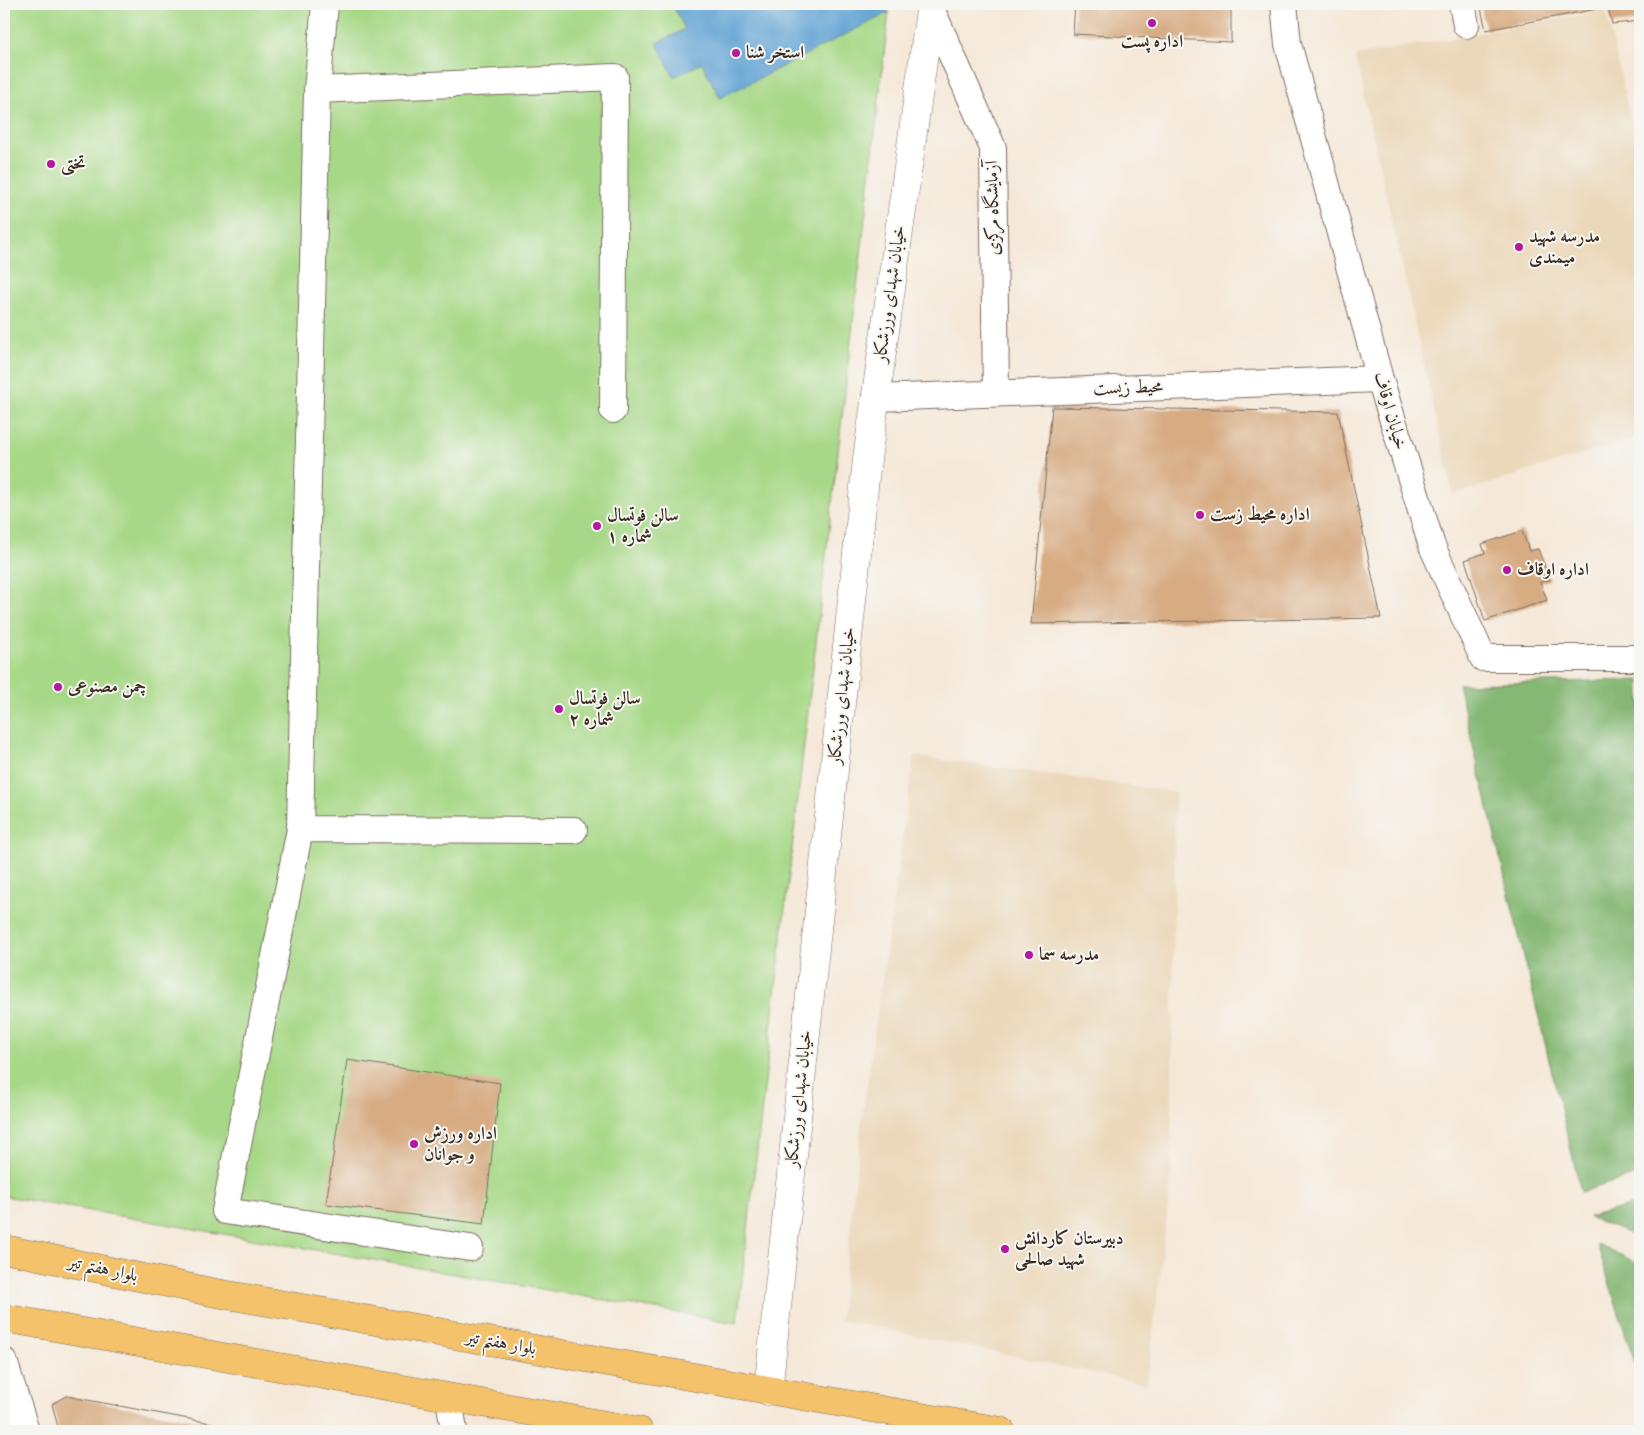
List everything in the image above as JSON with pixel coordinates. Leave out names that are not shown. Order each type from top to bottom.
[{"type":"main road","name":"بلوار هفتم تیر","points":[[4,1248],[211,1292],[1000,1431]]},
{"type":"main road","points":[[4,1318],[640,1431]]},
{"type":"street","points":[[325,4],[317,90],[300,829],[225,1211],[470,1248]]},
{"type":"street","name":"آزمایشگاه مرکزی","points":[[930,4],[993,148],[996,393]]},
{"type":"street","name":"خیابان شهدای ورزشکار","points":[[768,1391],[866,469],[930,4]]},
{"type":"street","name":"خیابان اوقاف","points":[[1284,4],[1288,44],[1380,379],[1432,546],[1483,658],[1640,658]]},
{"type":"street","points":[[317,90],[615,77],[613,410]]},
{"type":"street","name":"محیط زیست","points":[[876,398],[1380,379]]},
{"type":"street","points":[[300,829],[574,830]]},
{"type":"street","points":[[4,1362],[26,1431]]},
{"type":"street","points":[[449,1397],[454,1431]]},
{"type":"shaded area","name":"مدرسه شهید میمندی","points":[[1606,10],[1640,164],[1640,436],[1453,495],[1355,56]]},
{"type":"shaded area","name":"مدرسه سما","points":[[914,756],[1175,792],[1171,1178],[1147,1384],[840,1320],[862,1119]]},
{"type":"green space","points":[[4,4],[885,4],[889,12],[737,1323],[4,1196]]},
{"type":"green space","points":[[1640,680],[1640,1174],[1581,1192],[1458,684]]},
{"type":"green space","points":[[1640,1203],[1640,1238],[1588,1217]]},
{"type":"green space","points":[[1597,1244],[1640,1264],[1640,1380]]},
{"type":"water","name":"استخر شنا","points":[[672,4],[883,4],[888,13],[720,98],[702,63],[674,77],[657,43],[685,29]]},
{"type":"building","name":"اداره پست","points":[[1075,4],[1231,4],[1231,42],[1073,34]]},
{"type":"building","points":[[1480,4],[1640,4],[1640,21],[1612,24],[1608,7],[1486,30]]},
{"type":"building","name":"اداره محیط زست","points":[[1052,407],[1338,412],[1381,618],[1031,624]]},
{"type":"building","name":"اداره اوقاف","points":[[1522,531],[1529,551],[1538,549],[1550,580],[1540,582],[1547,600],[1485,621],[1465,560],[1485,553],[1482,544]]},
{"type":"building","name":"اداره ورزش و جوانان","points":[[347,1060],[500,1083],[484,1224],[326,1204]]},
{"type":"building","points":[[66,1396],[248,1431],[59,1431],[52,1404]]},
{"type":"place","name":"اداره پست","points":[[1152,23]]},
{"type":"place","name":"استخر شنا","points":[[736,53]]},
{"type":"place","name":"تختی","points":[[51,164]]},
{"type":"place","name":"مدرسه شهید میمندی","points":[[1519,247]]},
{"type":"place","name":"اداره محیط زست","points":[[1200,515]]},
{"type":"place","name":"سالن فوتسال شماره ۱","points":[[597,526]]},
{"type":"place","name":"اداره اوقاف","points":[[1507,570]]},
{"type":"place","name":"چمن مصنوعی","points":[[58,687]]},
{"type":"place","name":"سالن فوتسال شماره ۲","points":[[559,709]]},
{"type":"place","name":"مدرسه سما","points":[[1029,955]]},
{"type":"place","name":"اداره ورزش و جوانان","points":[[414,1144]]},
{"type":"place","name":"دبیرستان کاردانش شهید صالحی","points":[[1005,1249]]}]
